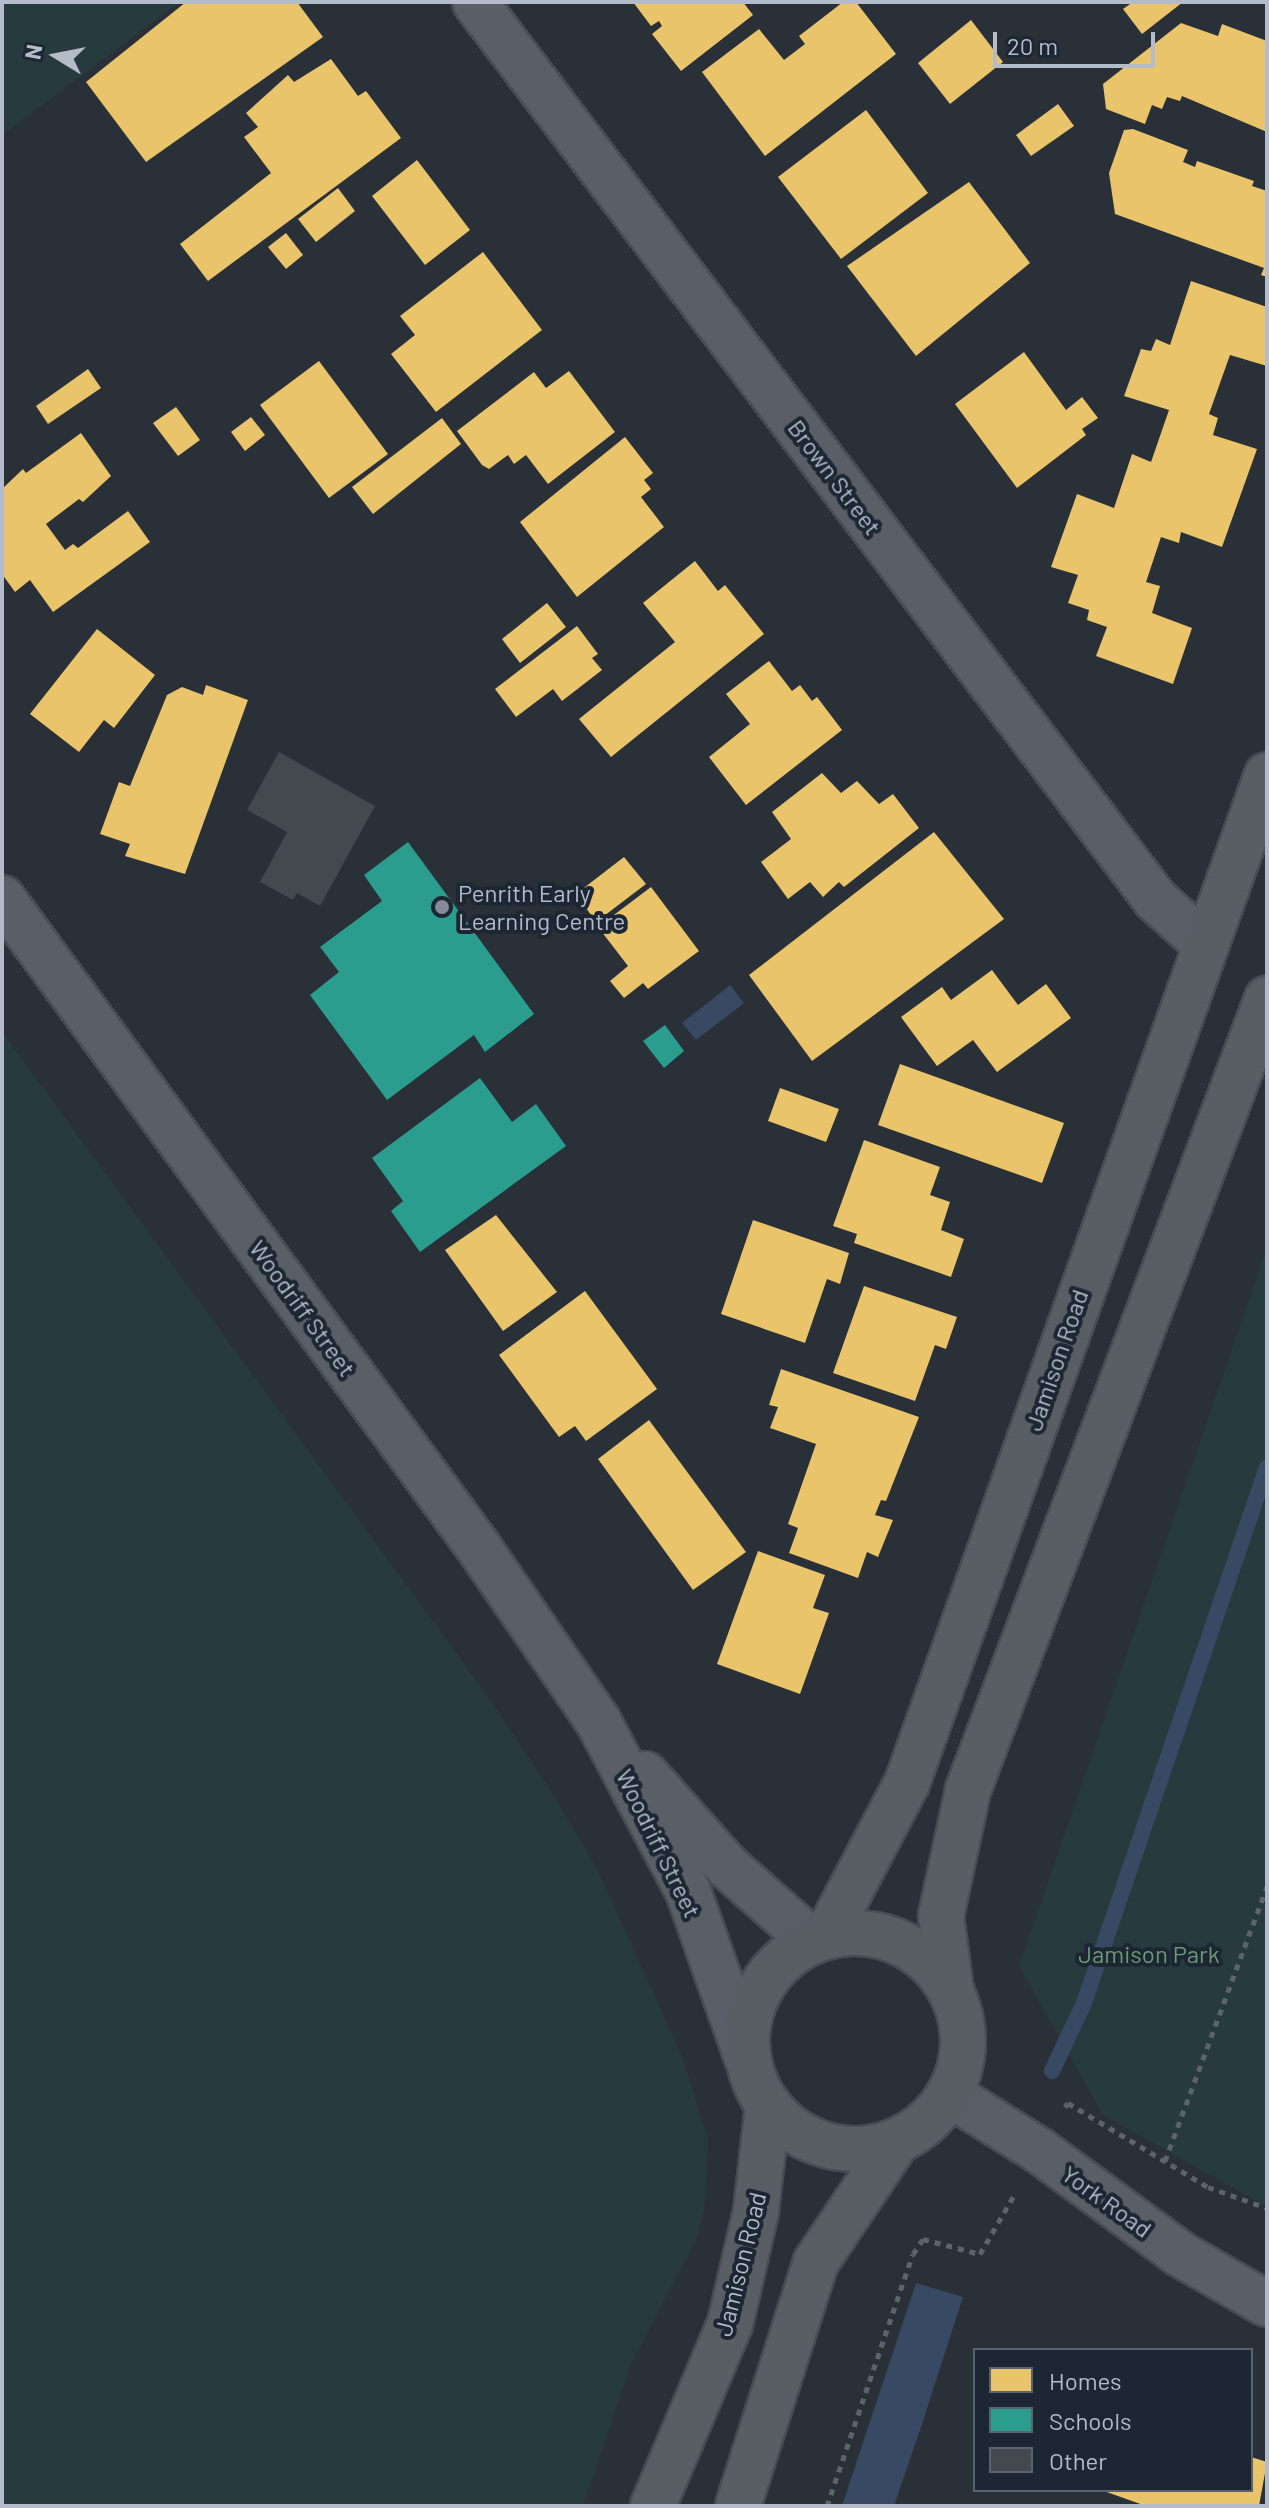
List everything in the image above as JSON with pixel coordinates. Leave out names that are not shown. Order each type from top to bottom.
[{"type":"main road","name":"Jamison Road","points":[[819,1939],[907,1783],[1267,775]]},
{"type":"main road","points":[[738,2506],[816,2262],[897,2141],[936,2113],[949,2094],[962,2060],[962,2025],[951,1991],[941,1916],[968,1790],[1267,999]]},
{"type":"main road","points":[[897,2141],[851,2150],[814,2143],[782,2123],[768,2105],[747,2058],[748,2020],[761,1985],[786,1956],[819,1939],[871,1934],[901,1942],[930,1962],[951,1991]]},
{"type":"main road","name":"Jamison Road","points":[[653,2506],[730,2324],[756,2211],[768,2105]]},
{"type":"street","name":"Brown Street","points":[[475,2],[1155,899],[1205,944]]},
{"type":"street","name":"Woodriff Street","points":[[2,898],[477,1545],[598,1721],[688,1891],[747,2058]]},
{"type":"street","name":"Woodriff Street","points":[[598,1721],[727,1866],[819,1939]]},
{"type":"street","name":"York Road","points":[[949,2094],[1040,2151],[1180,2254],[1267,2304]]},
{"type":"path","points":[[1165,2161],[1267,1886]]},
{"type":"path","points":[[1068,2103],[1208,2187],[1267,2208]]},
{"type":"path","points":[[827,2506],[913,2254],[923,2239],[980,2254]]},
{"type":"green space","points":[[2,2],[180,2],[2,135]]},
{"type":"green space","points":[[2,1032],[489,1698],[553,1794],[599,1873],[684,2061],[708,2140],[704,2212],[697,2237],[630,2367],[583,2506],[2,2506]]},
{"type":"green space","name":"Jamison Park","points":[[1267,1248],[1267,2207],[1103,2115],[1019,1966]]},
{"type":"water","points":[[730,985],[744,1003],[696,1040],[682,1023]]},
{"type":"water","points":[[916,2283],[963,2297],[923,2421],[894,2506],[842,2506]]},
{"type":"building: Homes","points":[[186,2],[297,2],[323,37],[146,162],[86,82]]},
{"type":"building: Homes","points":[[633,2],[743,2],[753,15],[681,71],[652,34],[662,26],[659,21],[651,26]]},
{"type":"building: Homes","points":[[843,2],[856,2],[896,54],[765,156],[702,72],[759,29],[784,60],[805,44],[799,36]]},
{"type":"building: Homes","points":[[1133,2],[1183,2],[1142,34],[1123,9]]},
{"type":"building: Homes","points":[[971,20],[1003,62],[950,104],[918,63]]},
{"type":"building: Homes","points":[[1181,23],[1218,36],[1222,24],[1267,41],[1267,132],[1182,96],[1180,101],[1167,97],[1162,109],[1152,105],[1145,124],[1106,109],[1103,84]]},
{"type":"building: Homes","points":[[331,59],[358,96],[366,91],[401,138],[208,281],[180,244],[271,173],[244,137],[258,127],[246,113],[288,75],[294,82]]},
{"type":"building: Homes","points":[[1058,104],[1074,126],[1031,156],[1016,135]]},
{"type":"building: Homes","points":[[866,110],[928,193],[841,259],[778,177]]},
{"type":"building: Homes","points":[[1133,129],[1188,150],[1183,162],[1195,167],[1197,161],[1254,181],[1252,186],[1267,191],[1267,277],[1261,275],[1264,268],[1115,214],[1109,173],[1124,130]]},
{"type":"building: Homes","points":[[417,160],[470,230],[425,265],[372,196]]},
{"type":"building: Homes","points":[[969,182],[1030,263],[916,356],[847,266]]},
{"type":"building: Homes","points":[[338,188],[355,211],[316,242],[298,219]]},
{"type":"building: Homes","points":[[286,233],[303,255],[286,269],[268,247]]},
{"type":"building: Homes","points":[[483,252],[542,330],[436,412],[391,354],[415,335],[400,316]]},
{"type":"building: Homes","points":[[1191,281],[1267,307],[1267,366],[1230,355],[1209,414],[1218,418],[1213,435],[1257,449],[1222,547],[1181,532],[1179,543],[1161,537],[1146,582],[1160,586],[1152,613],[1192,628],[1173,684],[1096,656],[1107,627],[1087,620],[1089,610],[1068,603],[1078,575],[1051,567],[1077,494],[1114,508],[1132,454],[1151,462],[1169,410],[1124,396],[1141,349],[1151,351],[1156,339],[1170,345]]},
{"type":"building: Homes","points":[[1024,352],[1066,410],[1082,397],[1098,418],[1082,429],[1086,435],[1017,488],[955,404]]},
{"type":"building: Homes","points":[[319,361],[388,454],[329,498],[260,405]]},
{"type":"building: Homes","points":[[88,369],[101,388],[48,424],[36,406]]},
{"type":"building: Homes","points":[[569,371],[615,432],[548,484],[526,455],[514,464],[508,455],[489,469],[482,465],[457,431],[534,372],[546,388]]},
{"type":"building: Homes","points":[[176,407],[200,440],[178,456],[153,423]]},
{"type":"building: Homes","points":[[251,417],[265,435],[245,451],[231,432]]},
{"type":"building: Homes","points":[[442,418],[461,444],[373,514],[352,487]]},
{"type":"building: Homes","points":[[81,433],[111,476],[83,502],[79,499],[46,524],[65,550],[73,544],[78,548],[128,511],[150,542],[53,612],[30,580],[15,592],[2,574],[2,489],[23,469],[26,473]]},
{"type":"building: Homes","points":[[625,437],[653,473],[644,480],[651,489],[641,497],[664,527],[577,597],[520,522]]},
{"type":"building: Homes","points":[[695,561],[718,591],[725,585],[764,634],[611,757],[579,719],[675,642],[643,603]]},
{"type":"building: Homes","points":[[547,603],[566,627],[520,663],[502,639]]},
{"type":"building: Homes","points":[[577,626],[598,654],[592,658],[602,670],[562,701],[553,689],[516,717],[495,689]]},
{"type":"building: Homes","points":[[97,629],[155,675],[114,728],[104,720],[79,752],[30,714]]},
{"type":"building: Homes","points":[[769,661],[792,691],[800,685],[812,701],[817,697],[842,730],[746,805],[709,757],[750,724],[726,694]]},
{"type":"building: Homes","points":[[206,685],[248,700],[185,874],[125,856],[130,844],[100,834],[119,782],[130,786],[167,695],[182,687],[203,695]]},
{"type":"building: Homes","points":[[822,773],[841,793],[857,781],[879,804],[893,794],[919,828],[844,887],[839,882],[823,897],[810,882],[788,899],[761,862],[791,839],[772,812]]},
{"type":"building: Homes","points":[[934,832],[1004,919],[812,1061],[749,975]]},
{"type":"building: Homes","points":[[624,857],[646,884],[596,922],[576,894]]},
{"type":"building: Homes","points":[[651,887],[699,951],[648,989],[643,983],[624,998],[610,981],[628,966],[598,927]]},
{"type":"building: Homes","points":[[992,970],[1018,1005],[1046,984],[1071,1018],[997,1072],[973,1040],[937,1066],[901,1017],[942,987],[951,1000]]},
{"type":"building: Homes","points":[[900,1064],[1064,1123],[1042,1183],[878,1125]]},
{"type":"building: Homes","points":[[780,1088],[839,1109],[826,1142],[768,1121]]},
{"type":"building: Homes","points":[[864,1140],[940,1167],[930,1195],[950,1202],[941,1230],[964,1239],[951,1277],[854,1243],[857,1234],[833,1226]]},
{"type":"building: Homes","points":[[496,1215],[557,1292],[503,1331],[445,1250]]},
{"type":"building: Homes","points":[[753,1220],[849,1253],[840,1284],[827,1279],[805,1343],[721,1314]]},
{"type":"building: Homes","points":[[864,1286],[957,1317],[946,1349],[935,1345],[915,1401],[833,1373]]},
{"type":"building: Homes","points":[[585,1291],[657,1389],[586,1441],[575,1426],[559,1437],[499,1355]]},
{"type":"building: Homes","points":[[781,1369],[919,1417],[886,1501],[881,1500],[875,1515],[893,1520],[878,1557],[867,1552],[858,1578],[789,1553],[798,1528],[788,1524],[816,1444],[770,1428],[778,1407],[769,1405]]},
{"type":"building: Homes","points":[[649,1420],[746,1552],[693,1590],[598,1459]]},
{"type":"building: Homes","points":[[758,1551],[825,1575],[813,1608],[829,1613],[800,1694],[717,1664]]},
{"type":"building: Homes","points":[[1253,2458],[1267,2462],[1259,2506],[1146,2506],[1107,2492],[1253,2492]]},
{"type":"building: Schools","points":[[408,842],[534,1014],[485,1052],[474,1035],[387,1100],[310,995],[339,972],[320,947],[382,901],[364,875]]},
{"type":"building: Schools","points":[[665,1025],[684,1051],[664,1068],[643,1041]]},
{"type":"building: Schools","points":[[480,1078],[512,1122],[536,1104],[566,1146],[420,1252],[391,1211],[403,1201],[372,1158]]},
{"type":"building: Other","points":[[279,752],[375,806],[320,906],[297,893],[293,900],[260,882],[287,832],[247,810]]},
{"type":"waterway","points":[[1052,2071],[1084,2003],[1267,1467]]},
{"type":"place","name":"Penrith Early Learning Centre","points":[[442,907]]}]
